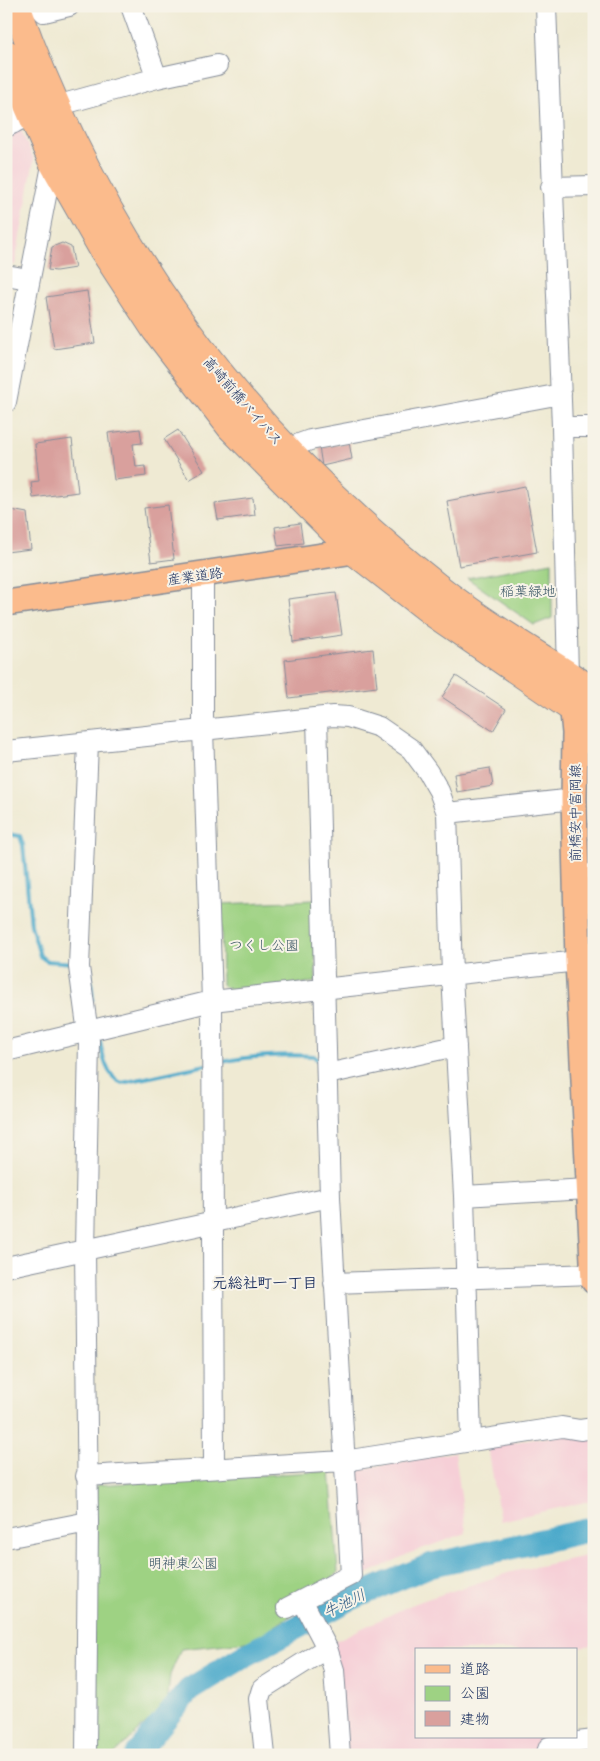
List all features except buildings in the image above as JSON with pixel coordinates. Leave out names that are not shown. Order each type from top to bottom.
[{"type":"highway","name":"高崎前橋バイパス","points":[[16,6],[30,117],[108,212],[166,304],[212,367],[288,452],[381,540],[438,588],[594,692]]},
{"type":"highway","name":"高崎前橋バイパス","points":[[6,54],[30,117],[52,160],[128,290],[175,356],[231,426],[354,551],[435,614],[583,716]]},
{"type":"main road","name":"産業道路","points":[[6,603],[354,551],[381,540]]},
{"type":"main road","name":"前橋安中富岡線","points":[[568,675],[583,716],[575,749],[574,799],[584,875],[578,961],[593,1278]]},
{"type":"street","points":[[39,6],[44,12],[68,6]]},
{"type":"street","points":[[131,6],[157,78]]},
{"type":"street","points":[[546,6],[561,394],[568,675]]},
{"type":"street","points":[[6,402],[52,160],[30,117],[67,103],[157,78],[217,65]]},
{"type":"street","points":[[552,188],[594,186]]},
{"type":"street","points":[[6,275],[28,279]]},
{"type":"street","points":[[288,452],[299,444],[310,440],[561,394]]},
{"type":"street","points":[[562,427],[594,427]]},
{"type":"street","points":[[203,575],[203,729],[212,1001],[214,1468]]},
{"type":"street","points":[[6,751],[203,729],[317,718],[348,717],[379,727],[395,737],[410,749],[428,772],[440,791],[447,813],[452,975],[464,1196],[464,1277],[471,1441]]},
{"type":"street","points":[[317,718],[330,1197],[351,1575],[298,1605],[322,1640],[334,1670],[340,1755]]},
{"type":"street","points":[[86,1755],[88,1522],[85,1250],[88,1032],[80,971],[88,743]]},
{"type":"street","points":[[447,813],[574,799]]},
{"type":"street","points":[[6,1052],[212,1001],[578,961]]},
{"type":"street","points":[[326,1074],[456,1046]]},
{"type":"street","points":[[464,1196],[588,1189]]},
{"type":"street","points":[[6,1267],[330,1197]]},
{"type":"street","points":[[334,1283],[464,1277],[593,1278]]},
{"type":"street","points":[[86,1476],[344,1462],[562,1428],[580,1430],[594,1428]]},
{"type":"street","points":[[6,1538],[88,1522]]},
{"type":"street","points":[[265,1755],[259,1699],[262,1689],[322,1640]]},
{"type":"street","points":[[546,1755],[549,1747],[554,1745],[594,1740]]},
{"type":"shaded area","points":[[21,130],[34,159],[15,265],[6,263],[6,133]]},
{"type":"shaded area","points":[[561,1435],[594,1435],[594,1500],[500,1521],[488,1446]]},
{"type":"shaded area","points":[[455,1452],[466,1533],[410,1553],[361,1577],[357,1576],[350,1476],[355,1470]]},
{"type":"shaded area","points":[[586,1556],[594,1602],[594,1645],[571,1648],[415,1648],[415,1738],[540,1738],[542,1755],[347,1755],[331,1643],[415,1603],[511,1572]]},
{"type":"green space","name":"稲葉緑地","points":[[552,562],[552,618],[534,625],[467,578]]},
{"type":"green space","name":"つくし公園","points":[[314,900],[316,982],[231,991],[222,985],[221,904]]},
{"type":"green space","name":"明神東公園","points":[[330,1471],[338,1572],[301,1608],[254,1641],[181,1649],[170,1675],[167,1704],[113,1755],[91,1755],[96,1485]]},
{"type":"waterway","points":[[6,834],[20,836],[23,845],[31,925],[40,956],[47,961],[74,963]]},
{"type":"waterway","points":[[86,967],[90,968],[93,999]]},
{"type":"waterway","points":[[99,1036],[105,1063],[116,1080],[122,1083],[206,1065]]},
{"type":"waterway","points":[[217,1063],[278,1055],[314,1056],[317,1060]]},
{"type":"waterway","name":"牛池川","points":[[136,1755],[189,1690],[246,1655],[348,1600],[431,1565],[594,1529]]},
{"type":"waterway","points":[[345,1586],[348,1600]]},
{"type":"district","name":"元総社町一丁目","points":[[265,1282]]}]
